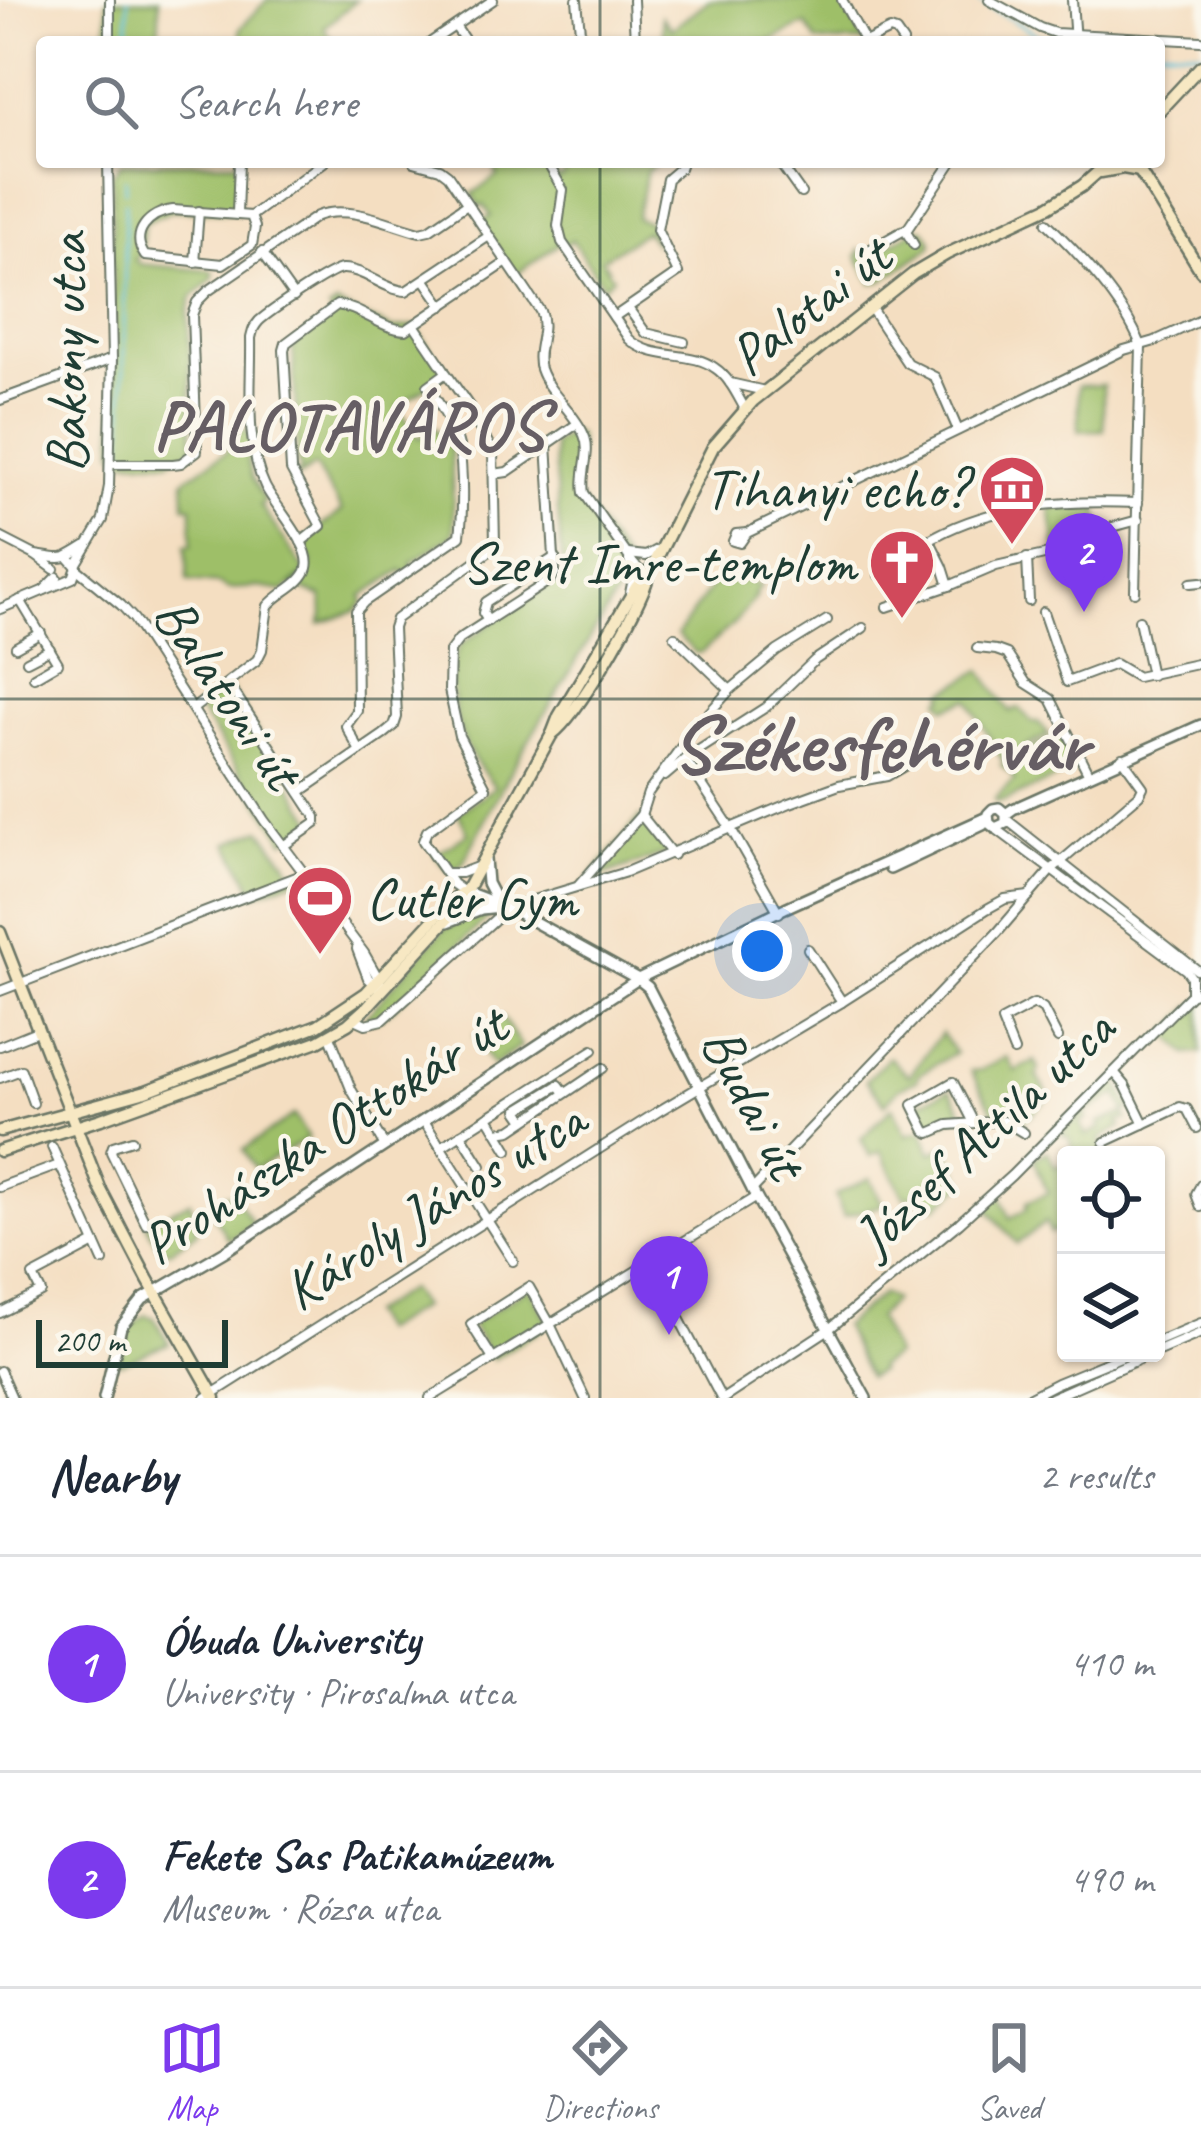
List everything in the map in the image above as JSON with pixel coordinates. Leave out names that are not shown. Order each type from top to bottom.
[{"type":"main road","points":[[1165,104],[1201,65]]},
{"type":"main road","name":"Palotai út","points":[[649,574],[713,447],[765,391],[933,261],[1033,216],[1072,193],[1101,168]]},
{"type":"main road","points":[[1140,168],[1201,271]]},
{"type":"main road","points":[[54,1140],[72,1121],[318,1025],[379,985],[447,922],[559,716],[628,600],[649,574]]},
{"type":"main road","points":[[552,734],[568,720],[616,642],[649,574]]},
{"type":"main road","points":[[0,1132],[41,1121],[100,1119],[330,1036],[355,1019],[447,904],[464,891]]},
{"type":"main road","points":[[0,932],[83,1149],[124,1237],[211,1397]]},
{"type":"main road","points":[[41,1121],[54,1108],[59,1086]]},
{"type":"main road","points":[[83,1149],[100,1119]]},
{"type":"main road","points":[[0,1151],[54,1140],[83,1149]]},
{"type":"street","points":[[110,0],[110,36]]},
{"type":"street","points":[[439,36],[493,0]]},
{"type":"street","points":[[577,0],[580,36]]},
{"type":"street","points":[[633,0],[635,36]]},
{"type":"street","points":[[842,0],[862,36]]},
{"type":"street","points":[[989,0],[1064,36]]},
{"type":"street","points":[[1072,0],[1074,36]]},
{"type":"street","points":[[455,26],[462,36]]},
{"type":"street","points":[[1165,40],[1201,41]]},
{"type":"street","name":"Bakony utca","points":[[20,600],[43,591],[66,570],[91,542],[106,507],[114,464],[108,168]]},
{"type":"street","points":[[237,213],[239,168]]},
{"type":"street","points":[[251,216],[255,227],[249,249],[223,264],[145,256],[140,247],[144,223],[158,213],[251,216],[316,168]]},
{"type":"street","points":[[434,168],[444,171],[543,317],[540,369],[587,443],[583,490],[639,570],[649,574]]},
{"type":"street","points":[[551,168],[562,187],[558,226],[562,242],[636,346],[716,368],[745,409]]},
{"type":"street","points":[[614,317],[678,273],[657,230],[664,185],[679,168]]},
{"type":"street","points":[[783,168],[801,194]]},
{"type":"street","points":[[868,251],[905,230],[948,168]]},
{"type":"street","points":[[114,464],[181,463],[197,451],[194,308],[208,290],[326,212],[348,213],[420,232],[467,204]]},
{"type":"street","points":[[195,262],[199,211]]},
{"type":"street","points":[[1047,223],[1123,311],[1142,345],[1135,592]]},
{"type":"street","points":[[905,230],[914,244]]},
{"type":"street","points":[[194,708],[256,660],[262,650],[268,606],[306,572],[308,556],[261,478],[253,438],[252,332],[258,322],[338,270],[350,270],[401,292],[489,236]]},
{"type":"street","points":[[262,252],[294,297]]},
{"type":"street","points":[[302,542],[321,526],[291,470],[284,350],[290,338],[343,305],[393,329],[406,330],[507,262]]},
{"type":"street","points":[[425,280],[443,306]]},
{"type":"street","points":[[870,307],[910,366],[935,377],[958,430]]},
{"type":"street","points":[[628,308],[646,333],[684,342]]},
{"type":"street","points":[[748,533],[1124,350],[1201,320]]},
{"type":"street","points":[[849,323],[883,326]]},
{"type":"street","points":[[300,792],[390,730],[396,722],[392,628],[396,619],[480,559],[492,549],[496,536],[493,451],[415,326]]},
{"type":"street","points":[[0,400],[112,359]]},
{"type":"street","points":[[360,751],[346,726],[358,711],[356,611],[460,536],[459,445],[428,386],[445,370]]},
{"type":"street","points":[[728,382],[765,391]]},
{"type":"street","points":[[494,474],[507,472],[578,424]]},
{"type":"street","points":[[481,909],[471,904],[425,847],[424,836],[486,786],[459,736],[448,658],[459,639],[556,573],[547,444]]},
{"type":"street","points":[[879,575],[929,539],[968,522],[1028,506],[1138,503]]},
{"type":"street","points":[[887,607],[996,566],[1063,550],[1098,531],[1138,520]]},
{"type":"street","name":"Balatoni út","points":[[0,537],[122,604],[256,808],[355,941],[379,985]]},
{"type":"street","points":[[929,539],[949,586]]},
{"type":"street","points":[[627,554],[646,556],[664,544]]},
{"type":"street","points":[[627,554],[633,579],[628,600]]},
{"type":"street","points":[[488,620],[483,613],[486,602],[554,557]]},
{"type":"street","points":[[1028,558],[1029,601]]},
{"type":"street","points":[[0,609],[20,600],[58,663],[34,677]]},
{"type":"street","points":[[1043,612],[1067,682],[1110,664],[1137,677],[1201,663]]},
{"type":"street","points":[[578,886],[641,815],[648,794],[694,729],[730,690],[776,651],[826,620]]},
{"type":"street","points":[[1139,620],[1151,675]]},
{"type":"street","points":[[658,780],[766,706],[815,660],[862,628]]},
{"type":"street","points":[[16,647],[41,633]]},
{"type":"street","points":[[675,637],[730,690]]},
{"type":"street","points":[[977,648],[1007,654],[1026,683],[1052,699],[1088,772]]},
{"type":"street","points":[[27,662],[50,649]]},
{"type":"street","name":"Balatoni út","points":[[231,680],[316,817],[316,823],[284,846]]},
{"type":"street","points":[[1005,815],[1201,724]]},
{"type":"street","points":[[685,759],[779,913]]},
{"type":"street","points":[[1005,815],[1122,759]]},
{"type":"street","points":[[430,1398],[754,1194],[1051,870],[1139,795],[1143,787],[1122,759]]},
{"type":"street","points":[[447,922],[481,909],[537,901],[673,855],[839,783],[886,776],[911,762]]},
{"type":"street","points":[[990,822],[993,809],[1005,815],[1196,982]]},
{"type":"street","points":[[641,815],[673,855]]},
{"type":"street","points":[[990,822],[1004,826],[1005,815]]},
{"type":"street","points":[[990,822],[1196,982]]},
{"type":"street","name":"Prohászka Ottokár út","points":[[104,1398],[121,1328],[135,1306],[155,1292],[227,1250],[638,979],[990,822]]},
{"type":"street","points":[[485,854],[487,883],[506,908]]},
{"type":"street","points":[[444,873],[461,874],[477,867]]},
{"type":"street","points":[[0,991],[304,874]]},
{"type":"street","name":"Budai út","points":[[464,891],[536,923],[648,987],[866,1398]]},
{"type":"street","name":"Károly János utca","points":[[211,1397],[987,909],[1005,899],[1029,896]]},
{"type":"street","points":[[536,923],[532,912],[537,901]]},
{"type":"street","points":[[355,1019],[366,1024],[383,1020],[506,908]]},
{"type":"street","points":[[808,949],[842,1002]]},
{"type":"street","name":"József Attila utca","points":[[722,1398],[829,1329],[982,1203],[1114,1072],[1196,982]]},
{"type":"street","points":[[1014,1051],[1002,1021],[1034,1004],[1043,1009],[1058,1038]]},
{"type":"street","points":[[0,1046],[37,1031]]},
{"type":"street","points":[[330,1036],[351,1089],[385,1146]]},
{"type":"street","points":[[441,1147],[593,1050]]},
{"type":"street","points":[[575,1061],[586,1079]]},
{"type":"street","points":[[498,1132],[525,1120],[518,1110],[559,1085],[565,1093],[604,1067]]},
{"type":"street","points":[[0,1078],[21,1070],[33,1103]]},
{"type":"street","points":[[1114,1072],[1144,1124]]},
{"type":"street","points":[[973,1121],[953,1082],[914,1102],[926,1131],[1004,1120],[1024,1133]]},
{"type":"street","points":[[1105,1142],[1184,1106],[1197,1127]]},
{"type":"street","points":[[488,1117],[508,1150]]},
{"type":"street","points":[[424,1120],[514,1262]]},
{"type":"street","points":[[461,1134],[481,1166]]},
{"type":"street","points":[[54,1140],[59,1165],[104,1261]]},
{"type":"street","points":[[132,1140],[111,1152],[146,1224]]},
{"type":"street","points":[[0,1187],[59,1165]]},
{"type":"street","points":[[1201,1185],[1196,1194],[1201,1208]]},
{"type":"street","points":[[0,1313],[41,1292],[33,1276],[95,1243]]},
{"type":"street","points":[[650,1263],[722,1398]]},
{"type":"street","points":[[493,1359],[471,1324],[529,1287],[585,1398]]},
{"type":"street","points":[[1165,1338],[1201,1323]]},
{"type":"street","points":[[1165,1348],[1201,1333]]},
{"type":"street","points":[[1028,1398],[1107,1362]]},
{"type":"street","points":[[1051,1398],[1134,1362]]},
{"type":"street","points":[[0,1371],[13,1398]]},
{"type":"street","points":[[1057,1382],[1063,1396]]},
{"type":"green space","points":[[107,0],[159,0],[159,36],[107,36]]},
{"type":"green space","points":[[267,0],[356,0],[324,28],[330,36],[241,36],[240,29]]},
{"type":"green space","points":[[709,0],[842,0],[862,36],[813,36],[806,24],[780,36],[664,36],[662,17],[672,29]]},
{"type":"green space","points":[[117,168],[239,168],[237,213],[173,210],[144,223],[141,252],[135,260],[213,271],[213,279],[192,297],[188,313],[193,449],[169,461],[123,460],[114,451],[112,175]]},
{"type":"green space","points":[[551,168],[559,180],[565,175],[561,168],[651,168],[636,218],[652,223],[654,242],[646,231],[602,259],[613,277],[604,286],[572,240],[561,242],[515,275],[480,222],[491,216],[472,194],[498,176],[495,170]]},
{"type":"green space","points":[[920,228],[932,241],[931,247],[873,283],[857,257],[860,250],[865,257]]},
{"type":"green space","points":[[337,305],[393,329],[415,326],[446,373],[398,407],[419,438],[435,428],[451,450],[454,530],[411,563],[413,569],[402,570],[362,596],[364,602],[356,611],[320,624],[322,597],[294,586],[312,562],[301,542],[342,511],[315,466],[297,478],[301,470],[293,349],[333,316],[329,310]]},
{"type":"green space","points":[[1103,385],[1104,430],[1079,431],[1078,386]]},
{"type":"green space","points":[[245,429],[253,455],[247,458],[252,479],[265,502],[260,505],[306,572],[284,591],[229,589],[188,581],[186,545],[192,545],[192,507],[185,505],[184,480],[229,450],[224,440]]},
{"type":"green space","points":[[572,432],[579,442],[576,493],[625,562],[628,575],[507,777],[463,863],[455,870],[447,869],[435,855],[468,833],[458,813],[495,787],[470,752],[458,723],[452,681],[456,655],[461,644],[563,576],[553,444]]},
{"type":"green space","points":[[1097,506],[1101,527],[1056,547],[1050,508]]},
{"type":"green space","points":[[746,580],[761,586],[756,597],[736,621],[696,653],[677,635],[712,585]]},
{"type":"green space","points":[[981,670],[1010,712],[1019,708],[1049,734],[1002,760],[968,699],[946,708],[940,700],[943,693]]},
{"type":"green space","points":[[228,686],[314,821],[285,841],[198,708]]},
{"type":"green space","points":[[1057,735],[1077,769],[996,802],[1015,779],[1001,765]]},
{"type":"green space","points":[[640,817],[668,853],[587,881]]},
{"type":"green space","points":[[261,829],[298,878],[256,894],[228,843]]},
{"type":"green space","points":[[494,912],[391,1010],[377,1020],[366,1020],[444,929]]},
{"type":"green space","points":[[1201,1002],[1201,1053],[1187,1054],[1167,1033]]},
{"type":"green space","points":[[502,1017],[521,1046],[493,1066],[474,1036]]},
{"type":"green space","points":[[941,1033],[955,1053],[899,1088],[885,1104],[866,1080],[889,1057],[909,1076]]},
{"type":"green space","points":[[1007,1057],[1015,1071],[1035,1061],[1037,1076],[1050,1097],[1023,1122],[1010,1113],[1002,1117],[994,1113],[971,1071]]},
{"type":"green space","points":[[1115,1079],[1132,1108],[1126,1112],[1117,1094],[1085,1113],[1087,1119],[1080,1123],[1086,1135],[1101,1129],[1099,1123],[1124,1113],[1127,1119],[1119,1121],[1121,1127],[1100,1139],[1102,1146],[1071,1146],[1061,1134]]},
{"type":"green space","points":[[950,1089],[964,1114],[928,1128],[916,1105]]},
{"type":"green space","points":[[892,1107],[907,1135],[923,1132],[931,1153],[946,1146],[964,1184],[937,1207],[912,1195],[904,1197],[881,1151],[870,1156],[861,1139]]},
{"type":"green space","points":[[294,1115],[308,1138],[255,1169],[243,1150]]},
{"type":"green space","points":[[1048,1151],[1057,1166],[1057,1230],[1050,1233],[1046,1222],[1017,1244],[986,1207],[1000,1193],[1010,1218],[1027,1209],[1027,1202],[1048,1193],[1034,1159]]},
{"type":"green space","points":[[870,1178],[883,1205],[844,1216],[835,1195]]},
{"type":"green space","points":[[228,1194],[253,1224],[229,1240],[209,1208]]},
{"type":"green space","points":[[190,1201],[197,1232],[170,1251],[161,1250],[146,1224]]},
{"type":"green space","points":[[529,1287],[550,1324],[493,1359],[471,1325]]},
{"type":"green space","points":[[409,1289],[421,1307],[380,1332],[369,1314]]},
{"type":"green space","points":[[882,1294],[894,1300],[877,1318],[895,1355],[868,1377],[843,1326]]},
{"type":"green space","points":[[146,1315],[154,1318],[169,1344],[118,1363],[130,1329]]},
{"type":"waterway","points":[[128,0],[128,36]]},
{"type":"waterway","points":[[977,0],[1043,36]]},
{"type":"waterway","points":[[1165,48],[1201,51]]},
{"type":"waterway","points":[[125,179],[125,191]]},
{"type":"waterway","points":[[123,456],[125,202]]},
{"type":"place","name":"Tihanyi echo?","points":[[1012,547]]},
{"type":"place","name":"Fekete Sas Patikamúzeum","points":[[1084,612]]},
{"type":"place","name":"Szent Imre-templom","points":[[902,621]]},
{"type":"place","name":"Cutler Gym","points":[[320,957]]},
{"type":"place","name":"Óbuda University","points":[[669,1335]]},
{"type":"district","name":"PALOTAVÁROS","points":[[350,425]]},
{"type":"district","name":"Székesfehérvár","points":[[879,743]]}]
